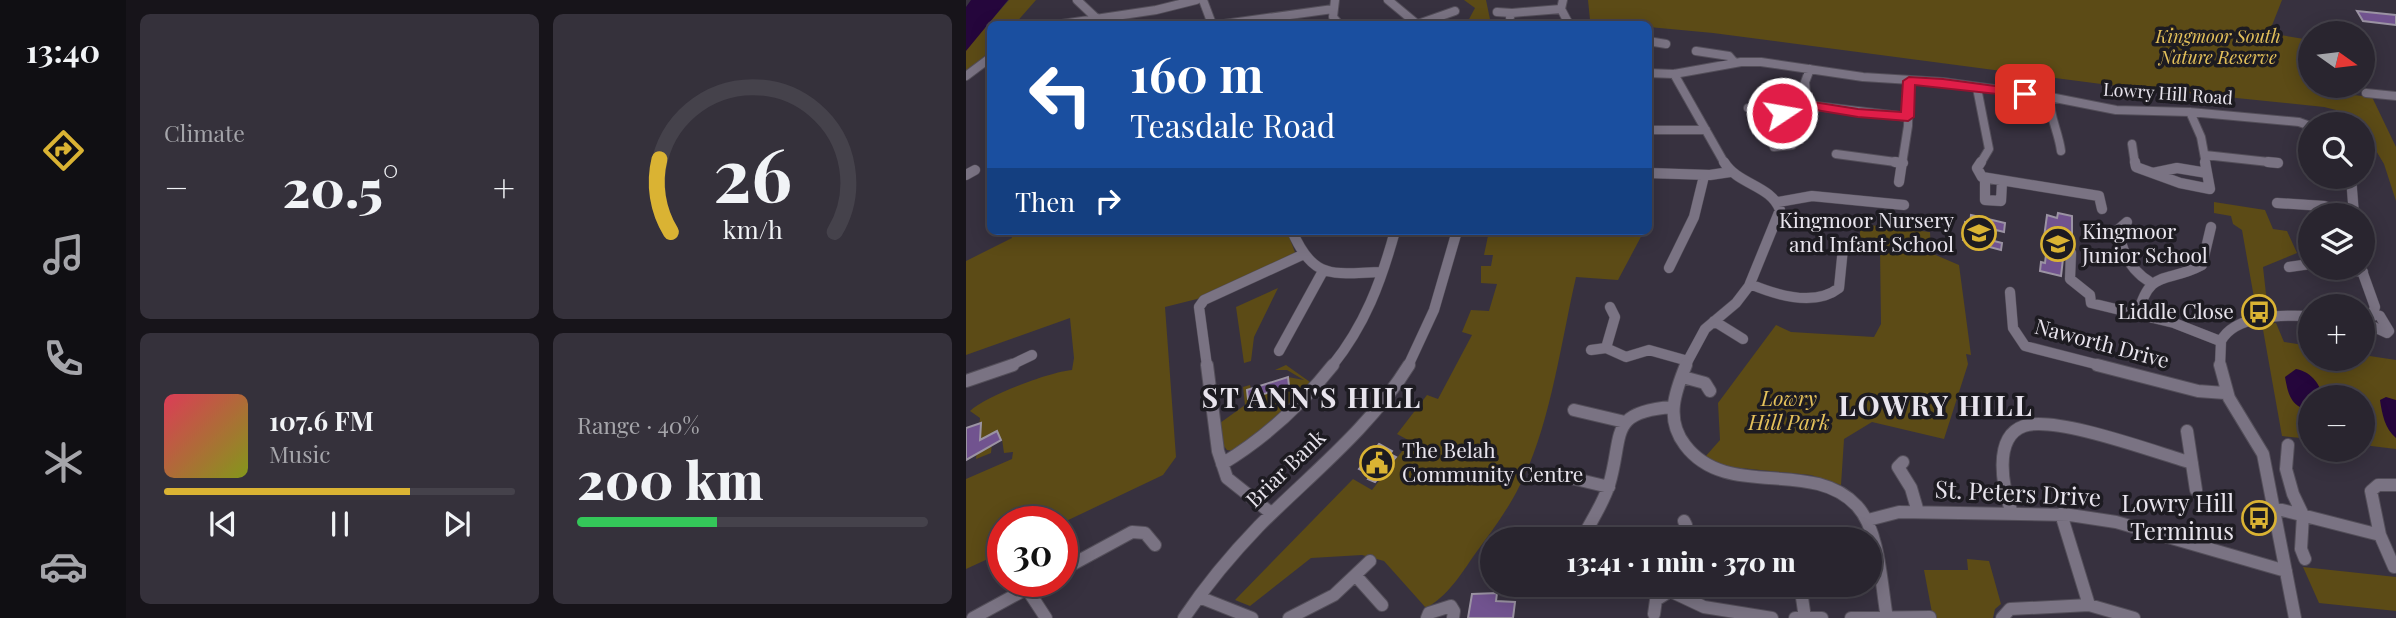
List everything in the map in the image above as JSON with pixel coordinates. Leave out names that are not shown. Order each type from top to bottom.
[{"type":"street","points":[[1074,21],[1093,16],[1141,12],[1196,0]]},
{"type":"street","points":[[1203,0],[1210,21]]},
{"type":"street","points":[[1388,0],[1414,21]]},
{"type":"street","points":[[1563,0],[1561,9],[1567,21]]},
{"type":"street","points":[[1081,1],[1093,16]]},
{"type":"street","points":[[1273,21],[1334,5]]},
{"type":"street","points":[[1497,12],[1511,15],[1561,9]]},
{"type":"street","points":[[1427,21],[1455,11]]},
{"type":"street","points":[[1141,12],[1144,21]]},
{"type":"street","points":[[1652,42],[1666,44]]},
{"type":"street","points":[[1696,51],[1729,55],[1735,63]]},
{"type":"street","points":[[966,76],[987,60]]},
{"type":"street","name":"Lowry Hill Road","points":[[1652,73],[1674,74],[1735,63],[1761,62],[1863,77],[1943,82],[2050,97],[2116,110],[2190,112],[2298,122]]},
{"type":"street","points":[[1807,105],[1805,82],[1810,69]]},
{"type":"street","points":[[1674,74],[1730,172],[1741,182],[1769,194],[1778,202],[1779,213],[1750,284],[1738,302],[1701,333],[1672,407],[1674,426],[1684,447],[1708,468],[1724,474],[1827,487],[1851,501],[1868,520],[1872,530],[1887,618]]},
{"type":"street","points":[[1899,182],[1908,117],[1909,81]]},
{"type":"street","points":[[1977,88],[1989,149],[1977,168],[1985,179],[2001,189],[2099,196],[2102,209]]},
{"type":"street","points":[[2375,94],[2396,96]]},
{"type":"street","points":[[2050,97],[2049,107],[2059,131],[2061,151]]},
{"type":"street","points":[[1773,147],[1792,145],[1797,114],[1807,105]]},
{"type":"street","points":[[1807,105],[1908,117]]},
{"type":"street","points":[[1748,108],[1797,114]]},
{"type":"street","points":[[2132,144],[2136,167],[2151,174],[2210,189],[2201,137],[2190,112]]},
{"type":"street","points":[[1652,130],[1706,130]]},
{"type":"street","points":[[1836,154],[1903,163]]},
{"type":"street","points":[[2205,155],[2278,163]]},
{"type":"street","points":[[2151,174],[2170,169],[2207,173]]},
{"type":"street","points":[[2170,169],[2175,181]]},
{"type":"street","points":[[1652,173],[1665,171],[1704,176],[1730,172]]},
{"type":"street","points":[[1669,268],[1693,217],[1704,176]]},
{"type":"street","points":[[1985,179],[1985,200],[1998,203],[2001,189]]},
{"type":"street","points":[[1778,202],[1812,196],[1904,205]]},
{"type":"street","points":[[2277,203],[2298,204]]},
{"type":"street","points":[[2124,223],[2119,229],[2123,250],[2136,273],[2150,282]]},
{"type":"street","points":[[2138,314],[2142,295],[2150,282],[2203,265],[2210,226]]},
{"type":"street","points":[[1294,235],[1302,255],[1310,265],[1323,271],[1382,272]]},
{"type":"street","points":[[1222,464],[1259,438],[1327,372],[1360,327],[1377,290],[1394,235]]},
{"type":"street","name":"Briar Bank","points":[[1185,618],[1232,552],[1369,418],[1398,382],[1432,318],[1456,235]]},
{"type":"street","points":[[1750,284],[1788,295],[1832,294],[1839,288],[1843,248]]},
{"type":"street","points":[[2071,253],[2070,279],[2090,295],[2091,303],[2181,325],[2220,341]]},
{"type":"street","points":[[1271,513],[1230,481],[1222,464],[1199,307],[1204,300],[1302,255]]},
{"type":"street","points":[[2289,267],[2298,264]]},
{"type":"street","points":[[1279,351],[1323,271]]},
{"type":"street","name":"Naworth Drive","points":[[2010,292],[2012,330],[2025,346],[2198,391],[2225,393]]},
{"type":"street","points":[[1606,348],[1617,312]]},
{"type":"street","points":[[2375,315],[2385,323],[2387,333],[2375,329]]},
{"type":"street","points":[[2295,618],[2259,443],[2225,393],[2219,370],[2220,341],[2229,330],[2254,320],[2274,316],[2298,316]]},
{"type":"street","points":[[1714,321],[1743,339]]},
{"type":"street","points":[[1591,350],[1606,348],[1626,357],[1648,350],[1688,361]]},
{"type":"street","points":[[966,381],[1004,369],[1032,355]]},
{"type":"street","points":[[1683,377],[1705,383],[1710,391]]},
{"type":"street","points":[[1588,527],[1609,487],[1616,440],[1625,422],[1643,411],[1672,407]]},
{"type":"street","points":[[1574,410],[1625,422]]},
{"type":"street","points":[[2012,513],[2004,483],[2004,445],[2013,432],[2026,425],[2058,425],[2192,463]]},
{"type":"street","points":[[2187,431],[2196,490]]},
{"type":"street","points":[[2288,445],[2288,478],[2303,515],[2300,535],[2305,559]]},
{"type":"street","points":[[1897,465],[1911,488],[1917,512]]},
{"type":"street","points":[[1566,477],[1609,487]]},
{"type":"street","points":[[2393,566],[2380,535],[2371,491],[2378,485],[2396,485]]},
{"type":"street","points":[[2274,508],[2380,535]]},
{"type":"street","name":"St. Peters Drive","points":[[1868,520],[1886,513],[1917,512],[2061,514],[2116,522],[2286,571]]},
{"type":"street","points":[[2061,514],[2090,605]]},
{"type":"street","points":[[1684,522],[1685,527]]},
{"type":"street","points":[[1078,562],[1132,533],[1145,533],[1155,545]]},
{"type":"street","points":[[1289,618],[1315,613],[1357,577],[1370,561]]},
{"type":"street","points":[[1357,577],[1383,605]]},
{"type":"street","points":[[973,618],[1012,597]]},
{"type":"street","points":[[1032,597],[1046,618]]},
{"type":"street","points":[[1199,597],[1252,618]]},
{"type":"street","points":[[1654,614],[1653,604],[1657,597]]},
{"type":"street","points":[[1686,597],[1734,616],[1772,618]]},
{"type":"street","points":[[1802,597],[1805,618]]},
{"type":"street","points":[[2002,618],[2010,609],[2090,605],[2134,618]]},
{"type":"street","points":[[1427,618],[1429,613],[1451,606],[1454,611],[1453,618]]},
{"type":"street","points":[[1851,618],[1930,617]]},
{"type":"street","points":[[1795,618],[1822,618]]},
{"type":"green space","points":[[1009,0],[1036,0],[1018,21],[991,21]]},
{"type":"green space","points":[[1464,0],[1486,0],[1490,21],[1468,21],[1475,8]]},
{"type":"green space","name":"Kingmoor South Nature Reserve","points":[[1588,0],[2282,0],[2269,33],[2298,38],[2298,98],[2372,98],[2396,147],[2396,201],[2384,164],[2375,149],[2375,112],[2339,112],[2324,107],[2109,85],[1652,27],[1652,21],[1590,20]]},
{"type":"green space","points":[[987,25],[987,54],[966,72],[966,49]]},
{"type":"green space","points":[[2214,202],[2265,210],[2273,229],[2287,231],[2297,253],[2263,267],[2268,312],[2256,309],[2242,230],[2233,224],[2231,216],[2214,213]]},
{"type":"green space","name":"Lowry Hill Park","points":[[1860,224],[1930,232],[1931,253],[1959,265],[1971,355],[1966,354],[1968,364],[1944,439],[1872,422],[1844,439],[1841,485],[1811,475],[1721,466],[1705,457],[1720,440],[1718,403],[1776,325],[1791,332],[1874,337],[1881,324],[1880,248],[1860,246]]},
{"type":"green space","points":[[1011,235],[1288,235],[1296,255],[1197,299],[1165,307],[1176,457],[1163,475],[1078,515],[1078,506],[987,506],[987,559],[966,569],[966,479],[1012,459],[1013,452],[1004,453],[1002,439],[992,443],[991,453],[976,459],[980,418],[970,411],[1018,386],[1072,370],[1074,358],[1070,318],[966,355],[966,261],[1012,238]]},
{"type":"green space","points":[[1488,235],[1642,235],[1618,280],[1576,277],[1547,412],[1530,464],[1494,527],[1480,527],[1480,547],[1454,584],[1426,608],[1384,561],[1362,555],[1311,558],[1250,606],[1235,600],[1353,479],[1372,490],[1410,441],[1397,434],[1427,395],[1438,399],[1472,335],[1462,332],[1471,310],[1489,311],[1497,284],[1481,283],[1481,266],[1491,266],[1493,255],[1484,255]]},
{"type":"green space","points":[[1278,288],[1254,337],[1251,361],[1244,363],[1236,307]]},
{"type":"green space","points":[[2276,323],[2284,342],[2298,344],[2298,371],[2375,371],[2375,357],[2396,360],[2396,449],[2375,446],[2375,385],[2298,385],[2298,438],[2282,436],[2262,324]]},
{"type":"green space","points":[[1286,365],[1310,382],[1305,390],[1242,446],[1234,451],[1227,450],[1223,445],[1220,423],[1245,405],[1243,387],[1250,385],[1251,389],[1286,391],[1289,386],[1288,377],[1304,380],[1287,370],[1275,370]]},
{"type":"green space","points":[[1967,559],[1989,561],[2001,604],[1995,609],[1993,618],[1933,618],[1924,570],[1968,570]]},
{"type":"green space","points":[[2303,567],[2396,577],[2396,611],[2319,603]]},
{"type":"shaded area","points":[[971,0],[1008,0],[991,21],[987,21],[987,26],[966,51],[966,7]]},
{"type":"shaded area","points":[[2296,369],[2305,372],[2318,385],[2298,385],[2298,406],[2289,394],[2285,377]]},
{"type":"shaded area","points":[[2386,397],[2396,400],[2396,438],[2383,416],[2380,400]]},
{"type":"building","points":[[2357,11],[2396,15],[2396,25],[2363,21]]},
{"type":"building","name":"Kingmoor Junior School","points":[[2058,213],[2072,216],[2072,245],[2064,250],[2061,276],[2040,271],[2041,262],[2045,263],[2047,246],[2043,245],[2047,215],[2057,218]]},
{"type":"building","name":"Kingmoor Nursery and Infant School","points":[[1971,215],[2005,223],[2004,232],[1996,230],[1994,241],[2002,243],[2001,250],[1963,240],[1965,222],[1970,223]]},
{"type":"building","points":[[1288,377],[1287,391],[1277,394],[1277,390],[1248,399],[1247,390]]},
{"type":"building","points":[[981,423],[980,440],[997,431],[1001,440],[966,460],[966,428]]},
{"type":"building","name":"The Belah Community Centre","points":[[1379,444],[1392,451],[1390,454],[1396,457],[1375,482],[1368,479],[1371,475],[1359,469]]},
{"type":"building","points":[[1472,594],[1496,597],[1496,601],[1515,602],[1513,618],[1468,618]]},
{"type":"place","name":"Kingmoor Nursery and Infant School","points":[[1979,233]]},
{"type":"place","name":"Kingmoor Junior School","points":[[2058,244]]},
{"type":"place","name":"Liddle Close","points":[[2259,312]]},
{"type":"place","name":"The Belah Community Centre","points":[[1377,463]]},
{"type":"place","name":"Lowry Hill Terminus","points":[[2259,518]]},
{"type":"district","name":"ST ANN'S HILL","points":[[1312,398]]},
{"type":"district","name":"LOWRY HILL","points":[[1936,406]]},
{"type":"route","points":[[1782,113],[1797,114],[1807,105],[1908,117],[1909,81],[1943,82],[2025,94]]}]
